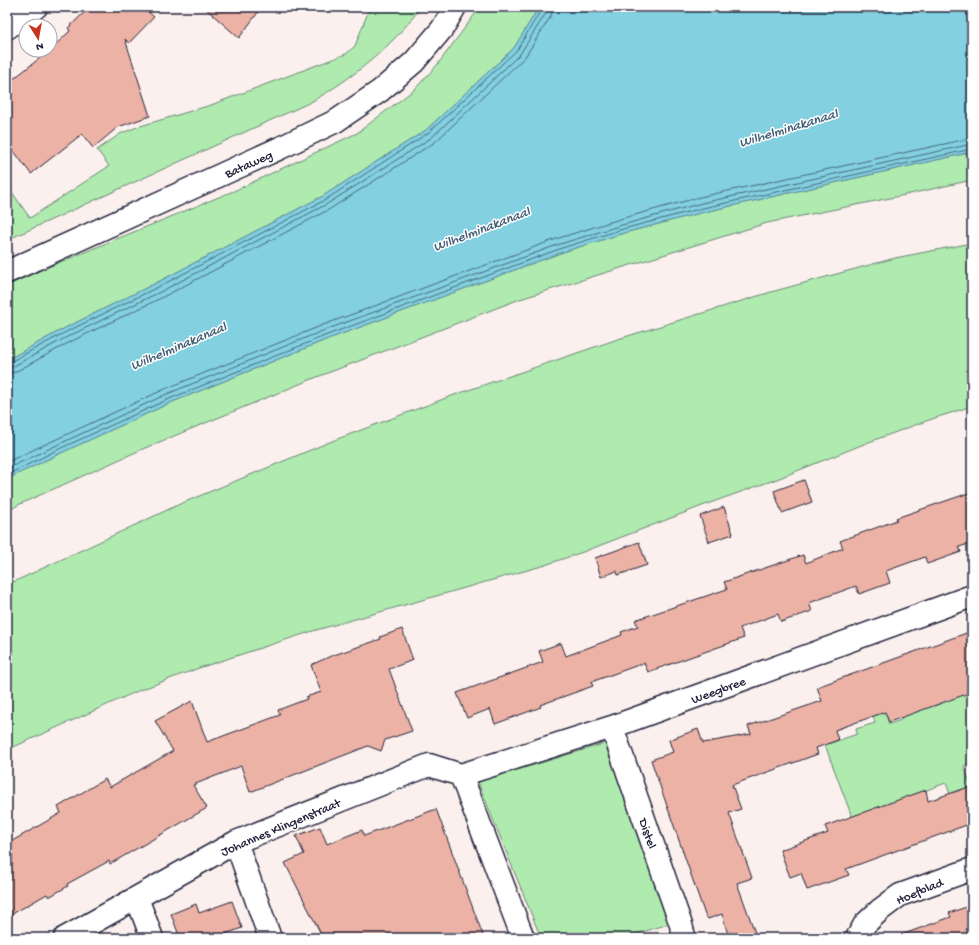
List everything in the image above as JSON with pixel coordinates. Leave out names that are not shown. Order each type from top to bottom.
[{"type":"street","points":[[7,28],[36,7]]},
{"type":"street","name":"Bataweg","points":[[7,272],[336,121],[380,90],[414,62],[442,29],[455,7]]},
{"type":"street","name":"Weegbree","points":[[461,775],[612,727],[972,596]]},
{"type":"street","name":"Distel","points":[[612,727],[681,925],[684,936],[682,938]]},
{"type":"street","name":"Johannes Klingenstraat","points":[[66,938],[236,842],[429,765],[461,775]]},
{"type":"street","points":[[461,775],[523,938]]},
{"type":"street","points":[[236,842],[270,938]]},
{"type":"street","name":"Hoefblad","points":[[857,938],[865,924],[880,910],[900,895],[972,869]]},
{"type":"street","points":[[137,898],[152,938]]},
{"type":"green space","points":[[370,7],[421,7],[397,36],[371,60],[357,72],[311,102],[7,240],[7,185],[30,218],[109,166],[97,150],[120,134],[137,127],[211,105],[346,54],[355,46]]},
{"type":"green space","points":[[479,7],[539,7],[514,48],[426,130],[323,196],[156,283],[65,328],[7,360],[7,286],[41,270],[236,190],[357,133],[415,89],[438,64]]},
{"type":"green space","points":[[972,152],[972,180],[767,223],[520,299],[312,379],[145,448],[18,505],[7,512],[7,479],[170,403],[328,339],[563,252],[624,233],[704,212]]},
{"type":"green space","points":[[972,243],[972,406],[869,442],[777,479],[542,566],[313,631],[199,668],[140,690],[7,750],[7,585],[180,504],[332,441],[454,395],[618,339],[771,292],[895,258]]},
{"type":"green space","points":[[972,680],[972,763],[964,766],[971,786],[950,794],[946,783],[852,817],[825,745],[857,734],[856,729],[875,723],[873,716],[885,712],[889,724],[901,720],[897,707],[931,696],[934,706],[947,701]]},
{"type":"green space","points":[[606,743],[669,924],[622,938],[541,938],[478,782]]},
{"type":"water","name":"Wilhelminakanaal","points":[[539,7],[972,7],[972,152],[704,212],[624,233],[563,252],[328,339],[170,403],[7,479],[7,360],[65,328],[156,283],[323,196],[426,130],[514,48]]},
{"type":"building","points":[[90,7],[143,7],[154,17],[129,43],[125,39],[150,116],[118,127],[93,148],[82,134],[31,174],[7,142],[7,84],[40,58],[58,58],[58,42],[70,31],[68,28]]},
{"type":"building","points":[[204,7],[262,7],[239,38]]},
{"type":"building","points":[[804,480],[812,502],[782,513],[774,491]]},
{"type":"building","points":[[972,492],[972,543],[959,547],[961,552],[927,564],[925,557],[886,571],[890,583],[859,594],[856,586],[809,603],[812,611],[781,622],[778,614],[740,628],[744,638],[648,672],[644,663],[591,682],[593,686],[540,705],[541,707],[495,724],[490,709],[467,718],[457,693],[543,662],[539,651],[561,643],[566,656],[622,635],[621,632],[638,626],[635,620],[727,589],[724,582],[803,555],[806,563],[843,548],[840,541],[897,520],[896,518]]},
{"type":"building","points":[[724,507],[733,534],[709,542],[700,516]]},
{"type":"building","points":[[639,542],[647,565],[618,575],[617,571],[601,577],[595,558]]},
{"type":"building","points":[[402,629],[413,660],[389,669],[412,731],[385,740],[381,751],[368,746],[250,792],[241,766],[193,785],[207,808],[110,864],[109,861],[67,884],[68,886],[49,897],[47,894],[7,917],[7,844],[61,813],[58,807],[105,779],[110,787],[173,751],[155,721],[192,701],[207,742],[280,715],[278,710],[321,692],[311,665],[331,656],[381,639],[380,637]]},
{"type":"building","points":[[972,631],[972,692],[889,722],[885,712],[835,730],[838,740],[816,748],[818,754],[732,785],[741,809],[729,813],[752,878],[737,883],[757,938],[729,938],[722,914],[708,919],[705,915],[651,760],[673,752],[669,740],[698,729],[703,743],[751,734],[748,726],[822,701],[817,687]]},
{"type":"building","points":[[972,786],[972,823],[846,869],[849,875],[807,890],[801,873],[790,877],[780,850],[828,833],[825,826],[926,790],[928,801]]},
{"type":"building","points":[[436,809],[484,938],[323,938],[285,863],[304,854],[296,836],[320,827],[327,844],[362,830],[364,836]]},
{"type":"building","points":[[232,901],[242,928],[214,938],[180,938],[171,914],[196,904],[199,913]]},
{"type":"building","points":[[972,905],[972,938],[901,938],[901,935],[951,917],[949,913]]}]
